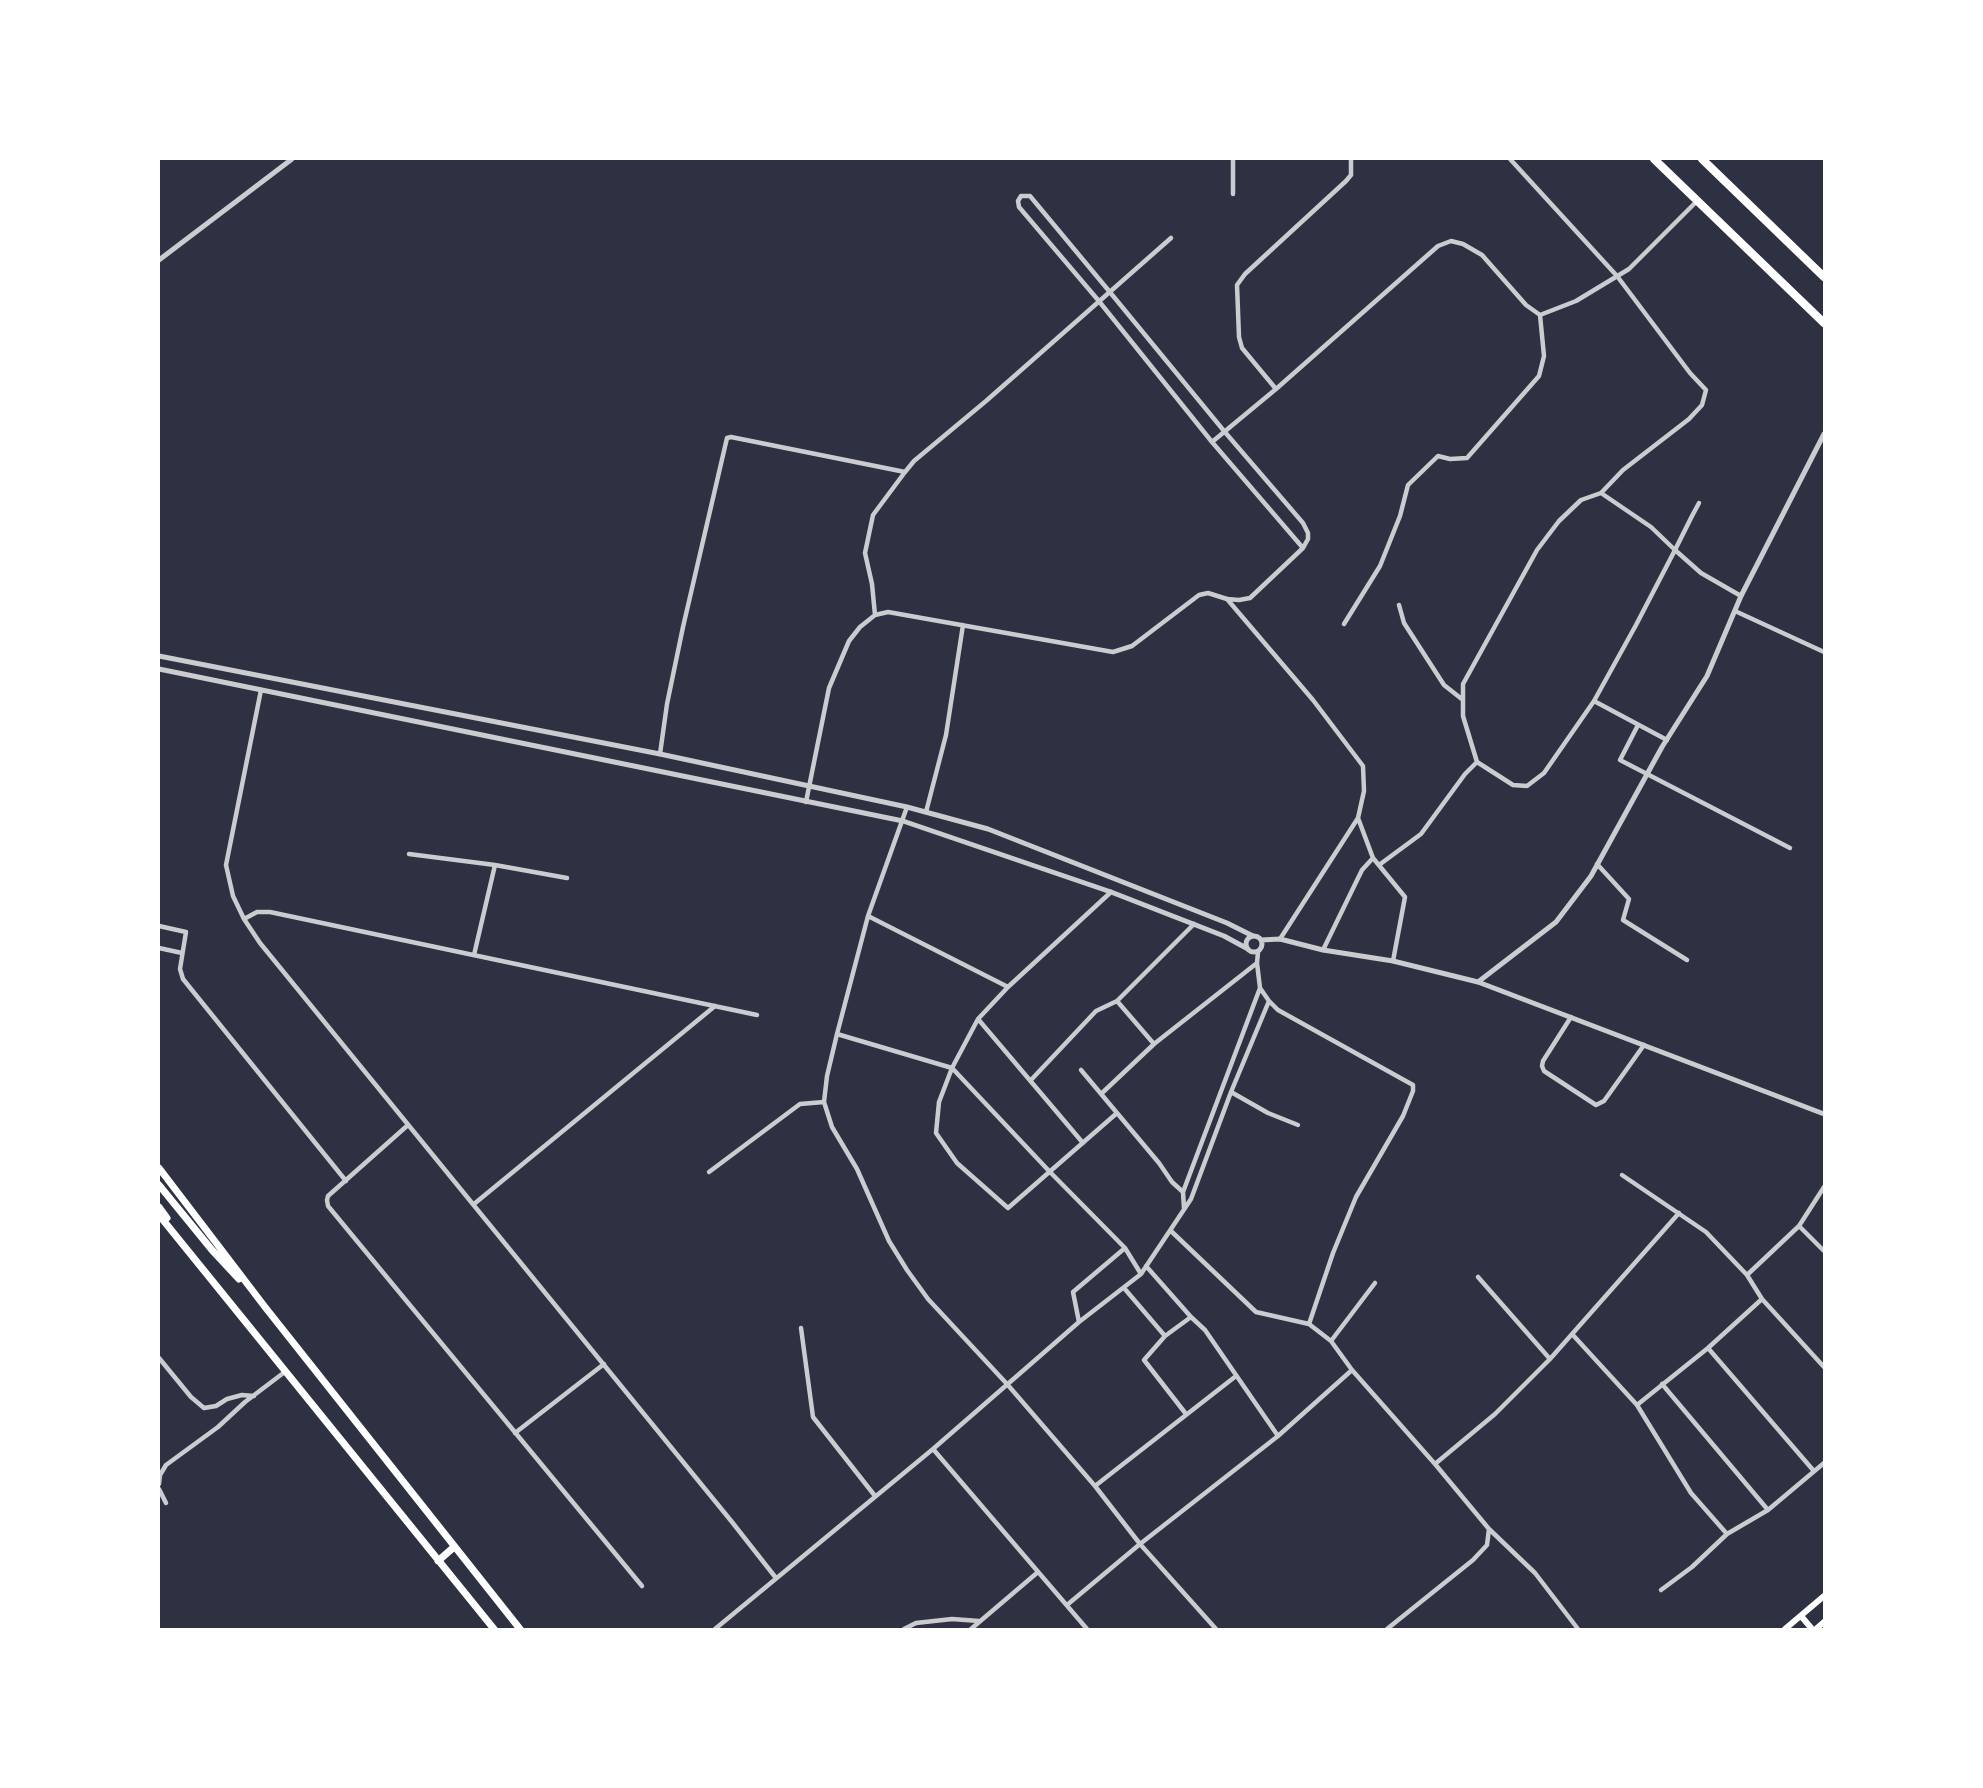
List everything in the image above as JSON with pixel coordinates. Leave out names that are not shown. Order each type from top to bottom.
[{"type":"highway","points":[[1654,159],[1824,323]]},
{"type":"highway","points":[[1702,159],[1824,277]]},
{"type":"main road","points":[[159,1168],[265,1307],[520,1629]]},
{"type":"main road","points":[[159,1185],[212,1250],[265,1307]]},
{"type":"main road","points":[[159,1207],[215,1283]]},
{"type":"main road","points":[[159,1215],[494,1629]]},
{"type":"main road","points":[[438,1561],[454,1547]]},
{"type":"main road","points":[[1785,1629],[1824,1596]]},
{"type":"main road","points":[[1801,1616],[1814,1629],[1824,1622]]},
{"type":"street","points":[[159,260],[283,162],[292,159]]},
{"type":"street","points":[[1233,159],[1233,194]]},
{"type":"street","points":[[1276,389],[1242,348],[1239,337],[1237,285],[1245,274],[1346,181],[1351,175],[1351,159]]},
{"type":"street","points":[[1510,159],[1617,276],[1690,373],[1706,390],[1702,405],[1689,418],[1623,470],[1602,493],[1581,500],[1559,521],[1537,550],[1463,684],[1463,716],[1477,762],[1513,785],[1527,786],[1544,773],[1594,701],[1699,503]]},
{"type":"street","points":[[806,802],[828,688],[849,641],[875,615],[888,612],[1113,652],[1132,646],[1199,595],[1208,593],[1239,600],[1250,598],[1303,548],[1308,538],[1303,523],[1030,196],[1021,196],[1018,201],[1019,207],[1098,300],[1212,442],[1303,548]]},
{"type":"street","points":[[1540,315],[1576,301],[1629,268],[1697,201]]},
{"type":"street","points":[[875,615],[872,584],[865,553],[873,515],[904,472],[1171,238]]},
{"type":"street","points":[[1212,442],[1276,389],[1438,246],[1451,241],[1463,244],[1482,255],[1526,305],[1540,315],[1544,356],[1539,376],[1467,458],[1450,459],[1438,456],[1408,485],[1400,516],[1380,566],[1344,624]]},
{"type":"street","points":[[1478,982],[1556,922],[1591,876],[1646,775],[1707,676],[1741,596],[1824,434]]},
{"type":"street","points":[[660,754],[667,704],[683,627],[727,438],[732,437],[904,472]]},
{"type":"street","points":[[1602,493],[1651,527],[1701,573],[1741,596]]},
{"type":"street","points":[[1227,599],[1314,700],[1363,766],[1364,791],[1358,818],[1280,939]]},
{"type":"street","points":[[1399,605],[1404,623],[1437,676],[1444,685],[1463,700]]},
{"type":"street","points":[[1735,611],[1824,652]]},
{"type":"street","points":[[926,813],[946,735],[963,625]]},
{"type":"street","points":[[159,657],[660,754],[907,807],[987,829],[1227,923],[1262,940],[1280,939],[1323,950],[1393,961],[1478,982],[1824,1114]]},
{"type":"street","points":[[159,669],[903,821],[1111,892],[1224,936],[1248,950],[1258,952]]},
{"type":"street","points":[[261,690],[226,865],[233,896],[244,919],[260,943],[776,1578]]},
{"type":"street","points":[[1594,701],[1667,740]]},
{"type":"street","points":[[1638,725],[1620,760],[1790,848]]},
{"type":"street","points":[[1379,865],[1421,834],[1465,774],[1477,762]]},
{"type":"street","points":[[907,807],[868,916],[827,1076],[824,1102],[832,1127],[857,1169],[889,1241],[928,1299],[1007,1384],[1095,1486],[1140,1544],[1216,1629]]},
{"type":"street","points":[[1358,818],[1373,858],[1405,897],[1393,961]]},
{"type":"street","points":[[409,854],[495,865],[567,878]]},
{"type":"street","points":[[1323,950],[1362,870],[1373,858]]},
{"type":"street","points":[[1597,864],[1629,899],[1623,920],[1687,960]]},
{"type":"street","points":[[474,955],[495,865]]},
{"type":"street","points":[[1111,892],[1008,987],[978,1019],[952,1068],[939,1102],[936,1133],[957,1163],[1008,1208],[1116,1113]]},
{"type":"street","points":[[244,919],[257,912],[270,912],[757,1015]]},
{"type":"street","points":[[868,916],[1008,987]]},
{"type":"street","points":[[1031,1080],[1096,1011],[1117,1001],[1194,924]]},
{"type":"street","points":[[159,926],[186,932],[180,969],[183,979],[346,1181]]},
{"type":"street","points":[[1248,950],[1247,942],[1252,936]]},
{"type":"street","points":[[1184,1209],[1183,1192],[1260,988],[1257,963],[1262,940]]},
{"type":"street","points":[[159,948],[182,953]]},
{"type":"street","points":[[1101,1094],[1154,1044],[1257,963]]},
{"type":"street","points":[[1260,988],[1278,1010],[1413,1084],[1413,1091],[1403,1116],[1356,1197],[1333,1253],[1309,1324]]},
{"type":"street","points":[[1117,1001],[1154,1044]]},
{"type":"street","points":[[715,1629],[933,1449],[1079,1322],[1141,1274],[1191,1199],[1231,1092],[1269,1001]]},
{"type":"street","points":[[474,1204],[715,1006]]},
{"type":"street","points":[[1571,1017],[1542,1066],[1544,1071],[1596,1105],[1604,1101],[1644,1045]]},
{"type":"street","points":[[978,1019],[1083,1143]]},
{"type":"street","points":[[837,1034],[952,1068],[1125,1248],[1141,1274]]},
{"type":"street","points":[[1081,1070],[1159,1163],[1172,1182],[1183,1192]]},
{"type":"street","points":[[1231,1092],[1268,1113],[1298,1125]]},
{"type":"street","points":[[709,1172],[800,1104],[824,1102]]},
{"type":"street","points":[[408,1125],[328,1196],[328,1206],[642,1586]]},
{"type":"street","points":[[1623,1175],[1706,1232],[1747,1275],[1762,1299],[1824,1367]]},
{"type":"street","points":[[1747,1275],[1799,1226],[1824,1187]]},
{"type":"street","points":[[1435,1464],[1495,1414],[1550,1359],[1679,1213]]},
{"type":"street","points":[[1799,1226],[1824,1251]]},
{"type":"street","points":[[1171,1231],[1256,1312],[1309,1324],[1331,1341],[1352,1370],[1489,1529],[1535,1574],[1578,1629]]},
{"type":"street","points":[[1079,1322],[1073,1292],[1125,1248]]},
{"type":"street","points":[[1146,1266],[1205,1330],[1278,1436]]},
{"type":"street","points":[[1478,1276],[1550,1359]]},
{"type":"street","points":[[1331,1341],[1375,1283]]},
{"type":"street","points":[[1124,1288],[1165,1336]]},
{"type":"street","points":[[1636,1405],[1708,1348],[1762,1299]]},
{"type":"street","points":[[1186,1414],[1144,1360],[1165,1336],[1191,1317]]},
{"type":"street","points":[[801,1328],[813,1417],[875,1496]]},
{"type":"street","points":[[1572,1334],[1636,1405],[1691,1493],[1727,1534]]},
{"type":"street","points":[[1708,1348],[1814,1470]]},
{"type":"street","points":[[159,1358],[191,1397],[204,1408],[216,1407],[227,1399],[242,1395],[254,1396]]},
{"type":"street","points":[[515,1433],[604,1364]]},
{"type":"street","points":[[1067,1605],[1140,1544],[1278,1436],[1352,1370]]},
{"type":"street","points":[[166,1503],[159,1486],[160,1475],[165,1465],[218,1427],[286,1371]]},
{"type":"street","points":[[1095,1486],[1236,1376]]},
{"type":"street","points":[[1662,1384],[1767,1510]]},
{"type":"street","points":[[933,1449],[1087,1629]]},
{"type":"street","points":[[1661,1590],[1692,1567],[1727,1534],[1767,1510],[1824,1463]]},
{"type":"street","points":[[1387,1629],[1473,1560],[1487,1545],[1489,1529]]},
{"type":"street","points":[[971,1629],[1038,1572]]},
{"type":"street","points":[[904,1629],[916,1623],[952,1619],[979,1621]]}]
